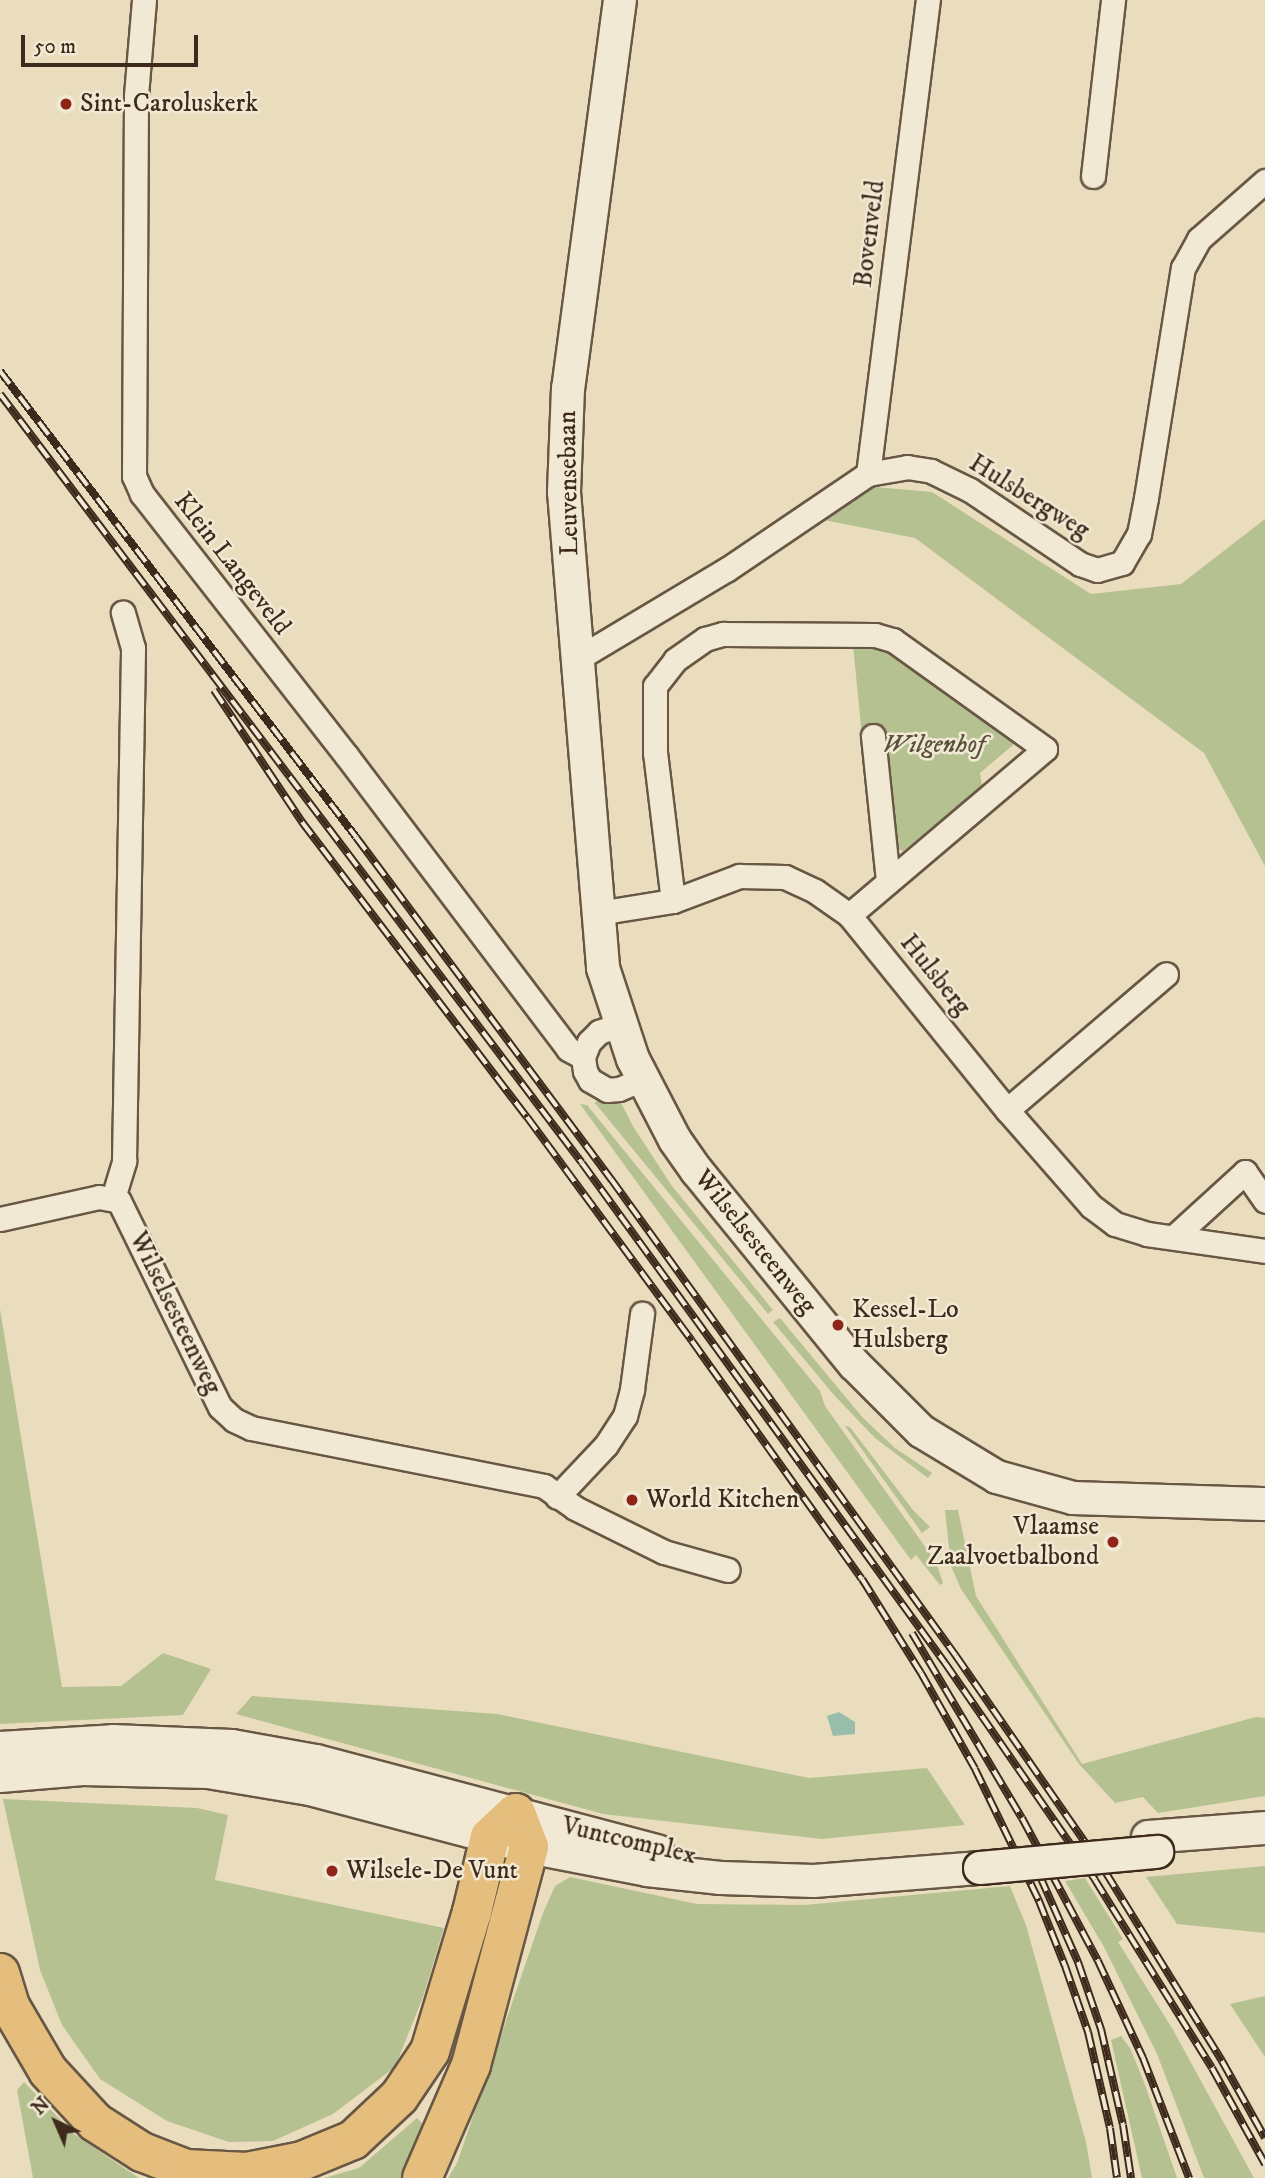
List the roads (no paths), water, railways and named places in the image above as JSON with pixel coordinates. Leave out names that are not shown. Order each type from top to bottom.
[{"type":"highway","points":[[0,1973],[10,2006],[48,2071],[96,2122],[142,2152],[186,2169],[247,2172],[302,2161],[353,2140],[399,2097],[430,2050],[472,1912],[512,1833]]},
{"type":"highway","points":[[422,2178],[471,2065],[512,1833]]},
{"type":"street","name":"Klein Langeveld","points":[[144,0],[136,109],[133,468],[138,485],[568,1049],[583,1057]]},
{"type":"street","name":"Leuvensebaan","points":[[603,968],[564,492],[568,388],[620,0]]},
{"type":"street","name":"Bovenveld","points":[[868,474],[928,0]]},
{"type":"street","points":[[1093,176],[1113,0]]},
{"type":"street","name":"Hulsbergweg","points":[[577,659],[726,570],[868,474],[907,467],[931,471],[986,500],[1080,564],[1097,570],[1122,563],[1139,534],[1144,510],[1183,268],[1199,239],[1265,181]]},
{"type":"street","points":[[0,1219],[71,1202],[113,1198],[124,1161],[133,648],[123,612]]},
{"type":"street","points":[[673,901],[655,752],[655,685],[675,660],[705,639],[723,634],[875,635],[893,640],[1045,749],[849,915]]},
{"type":"street","points":[[873,736],[888,881]]},
{"type":"street","name":"Hulsberg","points":[[598,913],[673,901],[720,881],[758,874],[785,877],[815,891],[849,915],[1007,1110],[1091,1206],[1115,1224],[1147,1234],[1265,1251]]},
{"type":"street","name":"Wilselsesteenweg","points":[[603,968],[620,1026],[642,1079],[675,1140],[696,1171],[854,1364],[921,1430],[997,1476],[1073,1498],[1265,1504]]},
{"type":"street","points":[[1007,1110],[1166,974]]},
{"type":"street","points":[[620,1026],[599,1032],[589,1042],[583,1057],[590,1080],[607,1090],[619,1089],[642,1079]]},
{"type":"street","points":[[1175,1236],[1245,1172],[1265,1201]]},
{"type":"street","name":"Wilselsesteenweg","points":[[113,1198],[123,1206],[136,1231],[220,1407],[234,1420],[251,1428],[544,1486],[557,1497],[664,1552],[727,1570]]},
{"type":"street","points":[[557,1497],[606,1446],[625,1416],[632,1389],[642,1314]]},
{"type":"street","name":"Vuntcomplex","points":[[0,1748],[113,1741],[232,1746],[316,1761],[512,1833]]},
{"type":"street","name":"Vuntcomplex","points":[[0,1776],[83,1769],[208,1772],[310,1790],[512,1833],[647,1870],[721,1878],[814,1881],[1152,1845],[1265,1828]]},
{"type":"street","name":"Vuntcomplex","points":[[1152,1845],[1265,1843]]},
{"type":"railway","points":[[0,371],[356,837],[611,1179],[956,1656],[1106,1873],[1222,2061],[1265,2138]]},
{"type":"railway","points":[[0,394],[582,1163],[945,1663],[1095,1880],[1212,2068],[1265,2164]]},
{"type":"railway","points":[[214,690],[302,822],[527,1117],[692,1341],[862,1579],[921,1673],[975,1769],[1039,1901],[1065,1966],[1088,2032],[1110,2128],[1117,2178]]},
{"type":"railway","points":[[912,1633],[1022,1818],[1098,1961],[1143,2058],[1189,2178]]},
{"type":"railway","points":[[1027,1847],[1078,1962],[1101,2029],[1123,2125],[1131,2178]]},
{"type":"place","name":"Sint-Caroluskerk","points":[[66,104]]},
{"type":"place","name":"Kessel-Lo Hulsberg","points":[[838,1325]]},
{"type":"place","name":"World Kitchen","points":[[632,1500]]},
{"type":"place","name":"Vlaamse Zaalvoetbalbond","points":[[1113,1542]]},
{"type":"place","name":"Wilsele-De Vunt","points":[[332,1871]]},
{"type":"park label","name":"Wilgenhof","points":[[934,745]]}]
